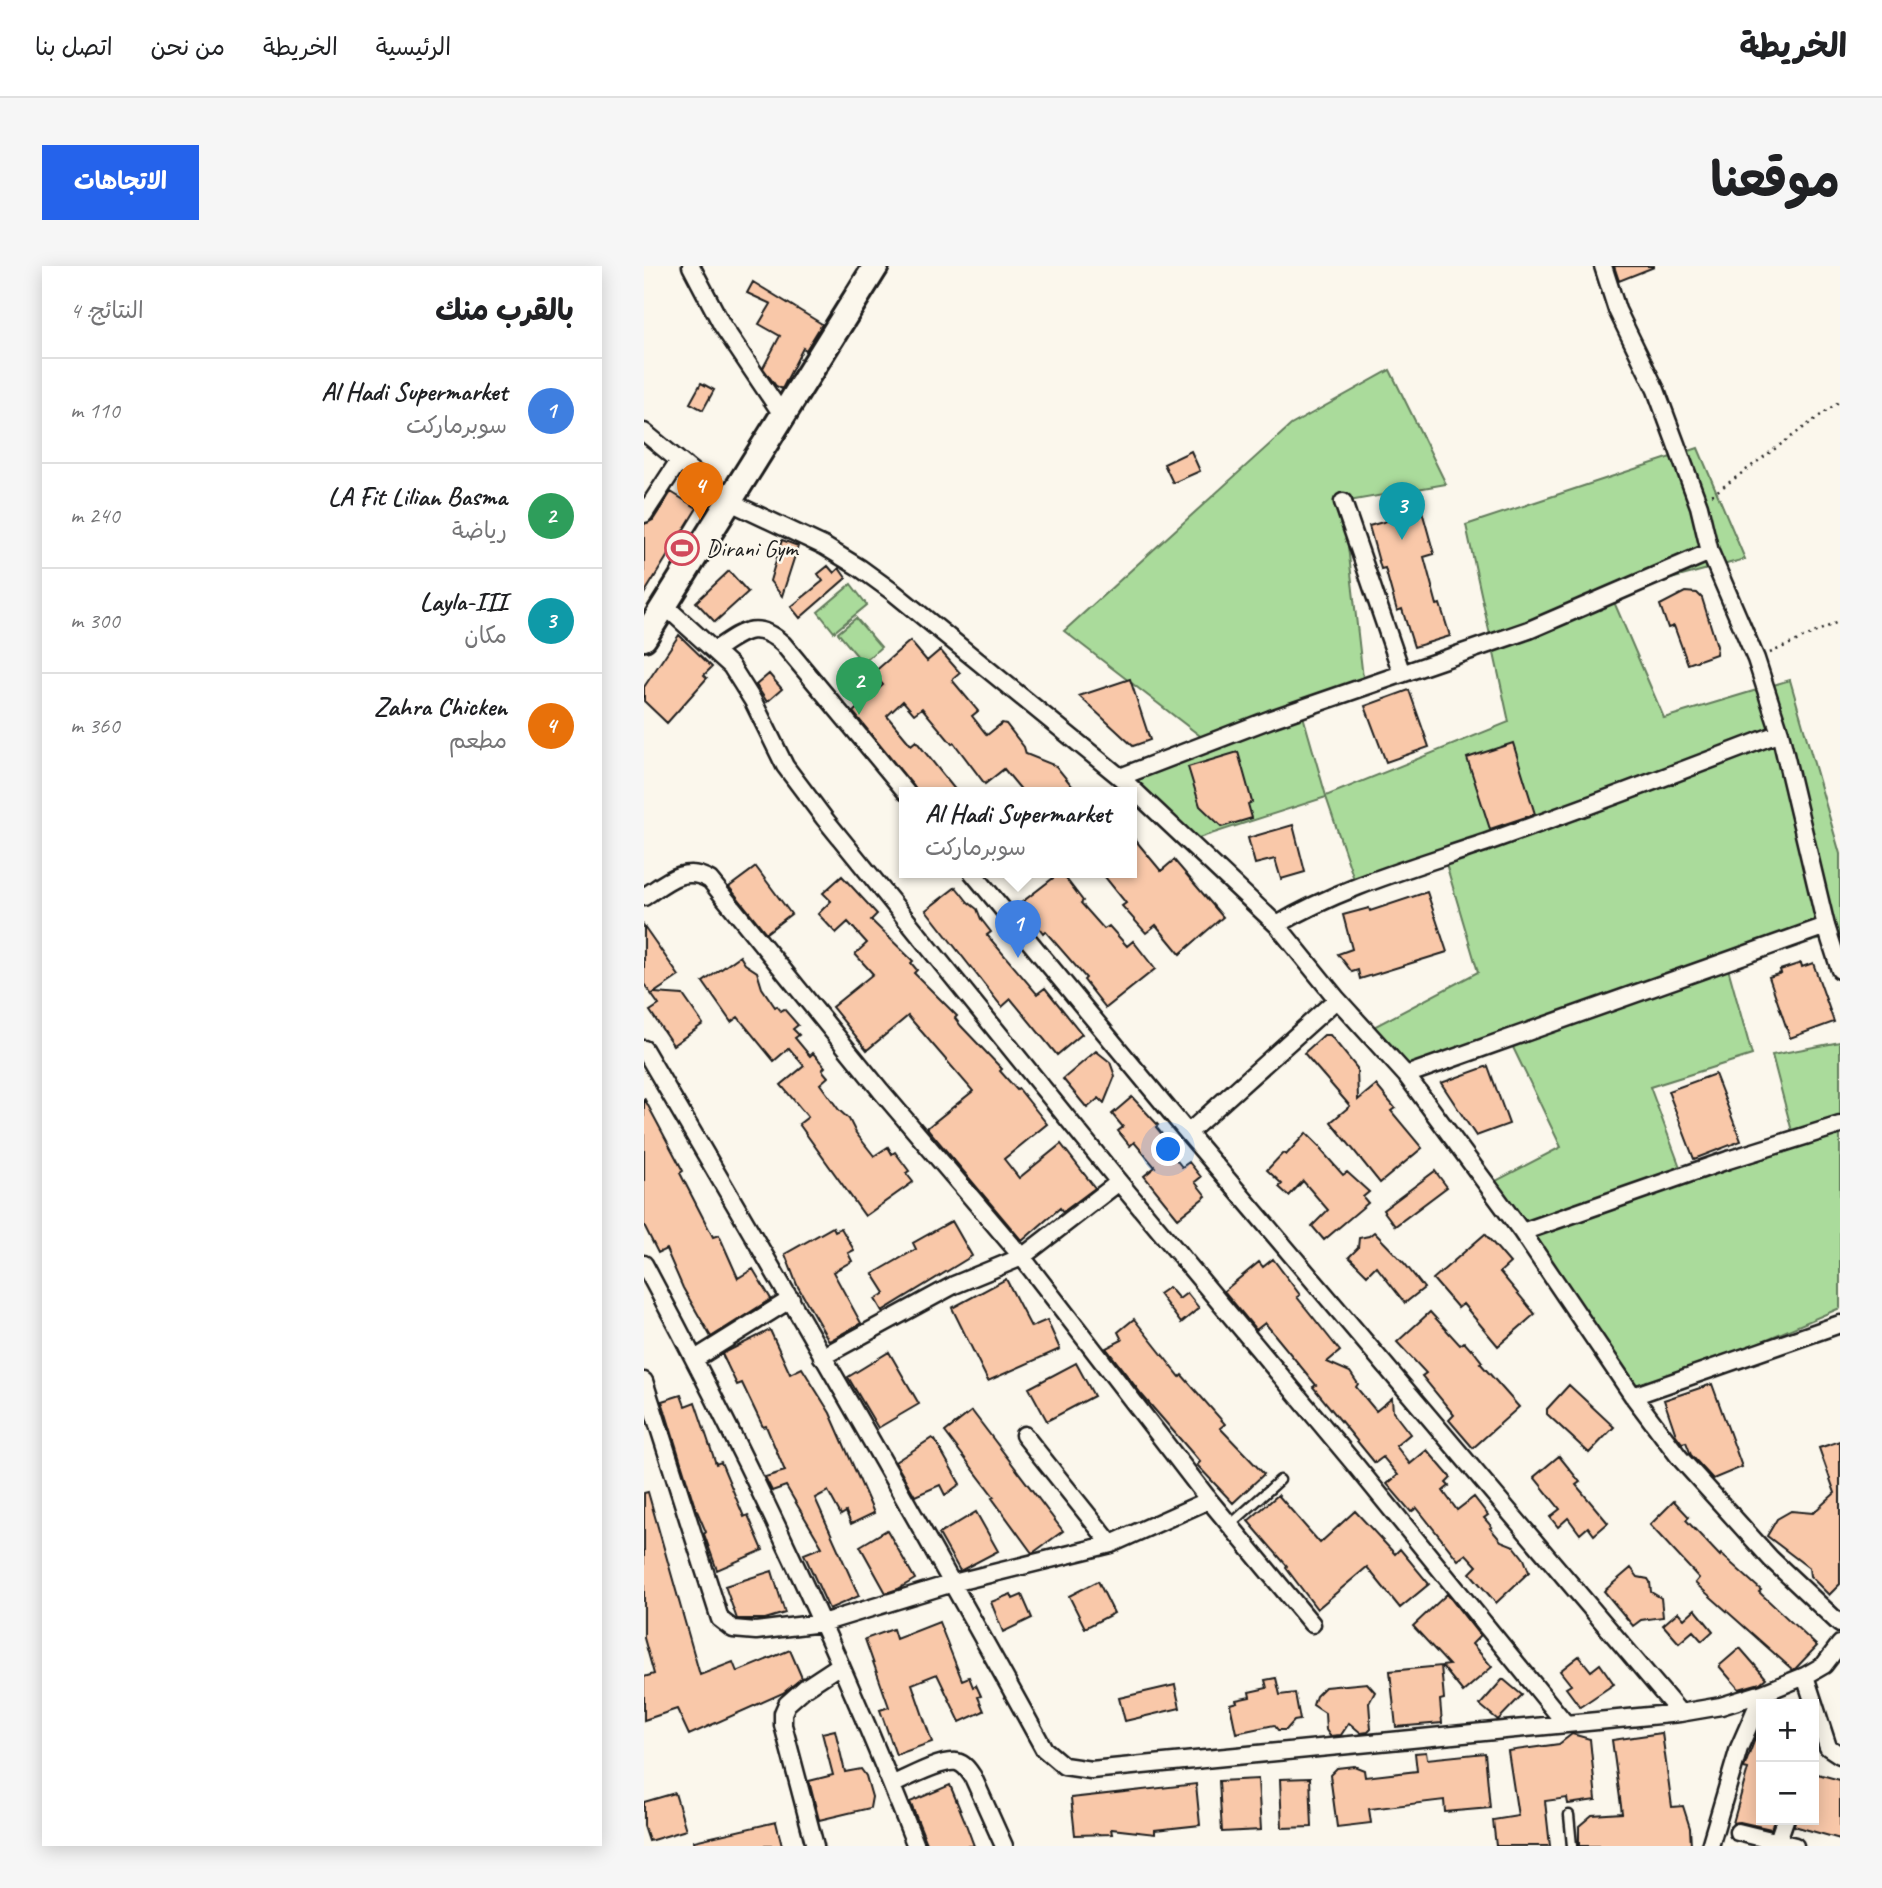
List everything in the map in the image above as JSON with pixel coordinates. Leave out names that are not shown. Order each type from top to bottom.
[{"type":"main road","points":[[644,638],[876,266]]},
{"type":"street","points":[[691,266],[722,326],[783,416]]},
{"type":"street","points":[[1603,266],[1617,310],[1656,390],[1699,506],[1710,552],[1756,659],[1780,733],[1826,926],[1840,970]]},
{"type":"street","points":[[644,432],[677,462],[728,501],[824,546],[860,568],[1131,787]]},
{"type":"street","points":[[644,514],[677,462]]},
{"type":"street","points":[[1343,502],[1402,674]]},
{"type":"street","points":[[1120,777],[1271,719],[1529,630],[1710,552]]},
{"type":"street","points":[[664,605],[731,666],[743,683],[785,766],[824,818],[1119,1182],[1357,1467],[1565,1723]]},
{"type":"street","points":[[715,650],[742,632],[752,629],[762,629],[772,634],[902,787]]},
{"type":"street","points":[[1277,925],[1307,907],[1393,874],[1613,797],[1780,733]]},
{"type":"street","points":[[1137,793],[1277,925],[1337,999],[1406,1075],[1522,1231],[1633,1396],[1679,1457],[1771,1559],[1840,1624]]},
{"type":"street","points":[[644,897],[669,880],[689,872],[701,874],[709,880],[881,1091],[1022,1257],[1209,1500],[1312,1624]]},
{"type":"street","points":[[977,878],[1188,1133],[1680,1713]]},
{"type":"street","points":[[1406,1075],[1826,926]]},
{"type":"street","points":[[1188,1133],[1337,999]]},
{"type":"street","points":[[644,1049],[791,1299],[1044,1749],[1064,1766],[1078,1770],[1161,1765],[1680,1713],[1721,1706],[1805,1676],[1824,1665],[1840,1644]]},
{"type":"street","points":[[1522,1231],[1728,1160],[1840,1125]]},
{"type":"street","points":[[822,1357],[954,1286],[1022,1257],[1119,1182]]},
{"type":"street","points":[[644,1264],[695,1359],[822,1623],[916,1846]]},
{"type":"street","points":[[695,1359],[791,1299]]},
{"type":"street","points":[[1633,1396],[1840,1324]]},
{"type":"street","points":[[644,1381],[720,1619],[733,1629],[756,1631],[822,1623],[953,1583],[1111,1544],[1209,1500]]},
{"type":"street","points":[[1024,1435],[1111,1544]]},
{"type":"street","points":[[815,1846],[783,1726],[783,1713],[794,1696],[840,1665]]},
{"type":"street","points":[[1805,1676],[1828,1747],[1840,1755]]},
{"type":"street","points":[[1710,1846],[1739,1748],[1763,1693]]},
{"type":"street","points":[[892,1785],[948,1762],[959,1762],[973,1777],[1004,1846]]},
{"type":"street","points":[[1777,1844],[1783,1825]]},
{"type":"street","points":[[1738,1832],[1777,1844],[1795,1846]]},
{"type":"lane","points":[[1230,1525],[1280,1480]]},
{"type":"lane","points":[[1569,1815],[1572,1846]]},
{"type":"path","points":[[1699,506],[1840,401]]},
{"type":"path","points":[[1756,659],[1840,621]]},
{"type":"green space","points":[[1390,370],[1446,484],[1343,502],[1364,687],[1301,709],[1326,796],[1509,722],[1466,525],[1698,448],[1745,559],[1611,595],[1664,718],[1790,680],[1840,854],[1840,935],[1726,961],[1752,1055],[1650,1087],[1683,1175],[1794,1139],[1772,1055],[1840,1042],[1840,1308],[1633,1396],[1488,1185],[1561,1147],[1509,1039],[1406,1075],[1366,1031],[1478,972],[1444,857],[1357,888],[1326,797],[1189,841],[1137,793],[1137,787],[1131,787],[1120,777],[1208,742],[1064,631],[1291,425]]},
{"type":"green space","points":[[851,584],[867,605],[834,632],[818,612]]},
{"type":"green space","points":[[856,618],[881,647],[863,663],[838,633]]},
{"type":"building","points":[[1614,266],[1654,266],[1654,267],[1619,281]]},
{"type":"building","points":[[753,282],[822,324],[806,350],[803,348],[782,389],[776,386],[763,368],[780,336],[759,324],[771,304],[747,293]]},
{"type":"building","points":[[701,383],[714,390],[703,410],[690,403]]},
{"type":"building","points":[[1191,451],[1200,471],[1173,483],[1164,464]]},
{"type":"building","points":[[671,492],[697,508],[644,594],[644,524],[653,520]]},
{"type":"building","points":[[1422,511],[1434,554],[1424,557],[1437,605],[1440,604],[1450,636],[1414,647],[1402,609],[1397,611],[1385,568],[1381,569],[1369,526]]},
{"type":"building","points":[[782,540],[798,546],[782,596],[770,581]]},
{"type":"building","points":[[828,566],[834,573],[839,568],[846,578],[800,618],[791,607],[823,581],[818,574]]},
{"type":"building","points":[[729,571],[748,592],[715,622],[696,602]]},
{"type":"building","points":[[1685,592],[1697,593],[1702,598],[1717,646],[1716,654],[1688,664],[1674,626],[1668,628],[1660,605]]},
{"type":"building","points":[[679,635],[712,667],[704,675],[707,678],[667,723],[644,701],[644,687]]},
{"type":"building","points":[[910,641],[927,661],[940,650],[960,673],[952,680],[978,711],[972,716],[987,735],[1002,723],[1006,724],[1024,747],[1026,754],[1056,766],[1073,787],[1019,787],[1004,769],[985,784],[954,743],[952,744],[922,708],[914,714],[903,701],[887,716],[911,745],[916,741],[953,787],[914,787],[853,712],[883,685],[873,673]]},
{"type":"building","points":[[769,674],[782,689],[767,702],[756,685]]},
{"type":"building","points":[[1130,679],[1150,740],[1133,746],[1079,696]]},
{"type":"building","points":[[1409,690],[1429,747],[1386,762],[1365,706]]},
{"type":"building","points":[[1513,743],[1535,814],[1490,829],[1467,758]]},
{"type":"building","points":[[1238,752],[1252,802],[1248,804],[1252,818],[1222,827],[1200,806],[1188,767]]},
{"type":"building","points":[[1293,825],[1305,872],[1281,879],[1275,859],[1255,864],[1248,838]]},
{"type":"building","points":[[1137,842],[1161,871],[1174,860],[1223,917],[1180,954],[1156,925],[1146,933],[1122,906],[1126,903],[1106,878],[1137,878]]},
{"type":"building","points":[[756,867],[791,914],[766,933],[729,887]]},
{"type":"building","points":[[842,876],[877,914],[871,920],[913,961],[911,963],[917,970],[914,973],[957,1016],[955,1018],[961,1026],[1002,1069],[1000,1071],[1017,1090],[1019,1089],[1047,1124],[1004,1159],[1019,1178],[1061,1144],[1095,1188],[1063,1212],[1060,1208],[1022,1241],[927,1128],[973,1091],[908,1016],[867,1050],[832,1007],[873,974],[855,954],[867,943],[848,922],[836,933],[818,914],[831,901],[823,893]]},
{"type":"building","points":[[1053,878],[1066,878],[1083,901],[1081,903],[1104,929],[1109,926],[1127,946],[1133,941],[1155,969],[1106,1008],[1084,980],[1086,978],[1045,931],[1043,933],[1021,903]]},
{"type":"building","points":[[956,887],[977,909],[991,932],[987,935],[1037,994],[1045,988],[1082,1034],[1057,1055],[1011,999],[1002,1007],[926,910]]},
{"type":"building","points":[[1427,892],[1447,952],[1360,979],[1358,970],[1352,972],[1338,954],[1352,949],[1343,915],[1369,908],[1370,911]]},
{"type":"building","points":[[644,926],[679,976],[654,993],[683,995],[703,1024],[673,1045],[650,1011],[659,1005],[644,984]]},
{"type":"building","points":[[740,956],[745,964],[757,972],[762,988],[775,1007],[781,1011],[784,1009],[798,1025],[793,1029],[799,1035],[795,1038],[810,1056],[813,1053],[825,1067],[822,1070],[828,1077],[820,1084],[849,1119],[874,1156],[888,1147],[909,1171],[906,1173],[913,1182],[865,1216],[799,1124],[808,1117],[781,1085],[804,1066],[789,1048],[774,1061],[738,1017],[731,1022],[703,982]]},
{"type":"building","points":[[1801,963],[1802,967],[1813,963],[1834,1022],[1790,1038],[1769,977]]},
{"type":"building","points":[[1324,1035],[1330,1035],[1357,1068],[1358,1100],[1376,1085],[1395,1108],[1391,1111],[1422,1148],[1380,1183],[1331,1122],[1350,1106],[1304,1053]]},
{"type":"building","points":[[1096,1051],[1110,1062],[1115,1076],[1104,1103],[1099,1098],[1087,1108],[1063,1079]]},
{"type":"building","points":[[1488,1066],[1509,1124],[1476,1136],[1441,1083]]},
{"type":"building","points":[[1715,1074],[1741,1141],[1694,1159],[1668,1091]]},
{"type":"building","points":[[1132,1097],[1158,1125],[1156,1127],[1166,1139],[1163,1143],[1182,1167],[1189,1162],[1201,1177],[1195,1182],[1206,1196],[1178,1218],[1144,1176],[1155,1167],[1134,1142],[1130,1146],[1118,1131],[1123,1127],[1112,1114]]},
{"type":"building","points":[[644,1098],[683,1171],[680,1173],[713,1237],[719,1235],[738,1278],[753,1269],[771,1299],[711,1337],[683,1288],[666,1249],[658,1253],[644,1225]]},
{"type":"building","points":[[1306,1133],[1343,1175],[1347,1172],[1369,1192],[1363,1197],[1368,1203],[1324,1240],[1312,1226],[1328,1210],[1303,1181],[1289,1196],[1279,1187],[1282,1184],[1267,1170],[1283,1153],[1286,1155]]},
{"type":"building","points":[[1435,1171],[1447,1187],[1395,1226],[1383,1210]]},
{"type":"building","points":[[952,1221],[972,1256],[882,1311],[875,1299],[885,1293],[873,1274],[916,1249],[913,1243]]},
{"type":"building","points":[[833,1227],[835,1231],[841,1228],[854,1250],[848,1253],[852,1261],[833,1272],[861,1323],[829,1341],[797,1285],[785,1254]]},
{"type":"building","points":[[1374,1232],[1424,1288],[1405,1303],[1376,1266],[1367,1275],[1349,1257],[1358,1248],[1359,1238]]},
{"type":"building","points":[[1485,1234],[1510,1263],[1500,1272],[1535,1314],[1498,1346],[1463,1304],[1458,1308],[1433,1279]]},
{"type":"building","points":[[1273,1259],[1300,1295],[1297,1297],[1340,1351],[1327,1362],[1350,1372],[1358,1384],[1356,1387],[1376,1411],[1392,1398],[1393,1412],[1410,1434],[1396,1446],[1410,1464],[1427,1450],[1451,1478],[1446,1483],[1449,1486],[1443,1491],[1457,1510],[1474,1497],[1488,1515],[1484,1518],[1492,1527],[1490,1528],[1501,1541],[1514,1546],[1524,1559],[1529,1572],[1496,1603],[1470,1573],[1477,1566],[1466,1554],[1458,1560],[1417,1508],[1411,1512],[1387,1484],[1398,1475],[1383,1457],[1375,1463],[1265,1323],[1256,1330],[1224,1291],[1259,1262],[1263,1267]]},
{"type":"building","points":[[1006,1279],[1031,1327],[1047,1320],[1060,1349],[988,1381],[952,1308]]},
{"type":"building","points":[[1169,1287],[1179,1299],[1187,1293],[1199,1308],[1181,1323],[1159,1294]]},
{"type":"building","points":[[1430,1312],[1460,1345],[1464,1342],[1472,1349],[1482,1362],[1480,1363],[1519,1407],[1473,1448],[1449,1420],[1454,1415],[1422,1376],[1426,1373],[1397,1342]]},
{"type":"building","points":[[1134,1319],[1180,1377],[1182,1375],[1225,1424],[1220,1428],[1264,1474],[1233,1503],[1197,1465],[1200,1462],[1142,1395],[1106,1348],[1122,1340],[1118,1332]]},
{"type":"building","points":[[770,1330],[790,1374],[802,1368],[830,1413],[874,1513],[851,1524],[846,1512],[841,1515],[828,1491],[815,1498],[859,1596],[829,1609],[804,1554],[822,1547],[786,1486],[772,1491],[765,1477],[785,1471],[766,1426],[763,1427],[742,1383],[737,1385],[722,1354]]},
{"type":"building","points":[[889,1352],[919,1404],[878,1428],[848,1377]]},
{"type":"building","points":[[1076,1363],[1094,1396],[1047,1421],[1029,1388]]},
{"type":"building","points":[[1712,1384],[1742,1467],[1713,1479],[1691,1455],[1686,1442],[1682,1443],[1676,1435],[1664,1400]]},
{"type":"building","points":[[1569,1385],[1614,1427],[1589,1453],[1547,1414],[1547,1409]]},
{"type":"building","points":[[681,1395],[685,1406],[695,1402],[716,1464],[721,1462],[744,1517],[748,1515],[763,1550],[717,1570],[662,1401]]},
{"type":"building","points":[[972,1411],[1063,1531],[1032,1553],[945,1432]]},
{"type":"building","points":[[932,1438],[960,1484],[945,1495],[940,1485],[915,1496],[895,1462]]},
{"type":"building","points":[[1840,1441],[1840,1584],[1829,1595],[1810,1576],[1809,1568],[1767,1536],[1777,1519],[1791,1511],[1813,1513],[1835,1493],[1819,1448]]},
{"type":"building","points":[[1559,1456],[1580,1482],[1576,1485],[1608,1523],[1594,1535],[1588,1527],[1580,1534],[1568,1518],[1558,1527],[1550,1517],[1560,1509],[1534,1477]]},
{"type":"building","points":[[648,1492],[700,1675],[733,1662],[737,1672],[790,1650],[802,1678],[783,1693],[689,1735],[677,1709],[644,1720],[644,1677],[654,1674],[644,1638],[644,1493]]},
{"type":"building","points":[[1278,1495],[1320,1543],[1355,1511],[1395,1554],[1400,1549],[1429,1584],[1400,1608],[1367,1567],[1317,1609],[1287,1566],[1248,1521]]},
{"type":"building","points":[[1674,1501],[1689,1517],[1686,1520],[1720,1556],[1721,1554],[1761,1590],[1759,1592],[1817,1646],[1796,1668],[1793,1670],[1695,1583],[1699,1578],[1650,1525]]},
{"type":"building","points":[[976,1512],[998,1551],[960,1571],[939,1534]]},
{"type":"building","points":[[887,1530],[915,1579],[886,1593],[860,1546]]},
{"type":"building","points":[[1631,1568],[1638,1577],[1648,1579],[1651,1592],[1661,1598],[1663,1617],[1641,1620],[1633,1626],[1604,1591]]},
{"type":"building","points":[[772,1571],[785,1613],[765,1619],[737,1619],[725,1586]]},
{"type":"building","points":[[1098,1581],[1114,1613],[1085,1628],[1069,1596]]},
{"type":"building","points":[[1011,1594],[1013,1599],[1022,1595],[1032,1618],[1003,1632],[991,1602]]},
{"type":"building","points":[[1447,1594],[1480,1636],[1472,1644],[1492,1667],[1463,1692],[1442,1666],[1449,1665],[1413,1626]]},
{"type":"building","points":[[1695,1609],[1713,1631],[1702,1641],[1693,1631],[1679,1643],[1663,1625],[1678,1612],[1684,1619]]},
{"type":"building","points":[[939,1622],[962,1680],[969,1677],[973,1687],[976,1685],[984,1711],[960,1722],[937,1674],[912,1684],[932,1742],[896,1755],[880,1710],[889,1707],[865,1639],[893,1629],[896,1639]]},
{"type":"building","points":[[1740,1648],[1766,1678],[1760,1683],[1739,1689],[1719,1666]]},
{"type":"building","points":[[1579,1656],[1591,1671],[1600,1664],[1614,1684],[1580,1707],[1566,1688],[1571,1685],[1560,1671]]},
{"type":"building","points":[[1441,1666],[1444,1699],[1440,1700],[1442,1723],[1396,1727],[1390,1671]]},
{"type":"building","points":[[1276,1678],[1280,1695],[1295,1693],[1300,1720],[1294,1721],[1286,1730],[1278,1730],[1274,1725],[1236,1733],[1230,1704],[1250,1697],[1249,1692],[1267,1688],[1265,1680]]},
{"type":"building","points":[[1503,1679],[1522,1695],[1498,1720],[1480,1705]]},
{"type":"building","points":[[1367,1683],[1375,1692],[1369,1703],[1371,1729],[1361,1733],[1349,1723],[1341,1735],[1330,1736],[1326,1730],[1325,1713],[1313,1705],[1316,1696],[1325,1687]]},
{"type":"building","points":[[1175,1685],[1180,1708],[1125,1721],[1119,1698]]},
{"type":"building","points":[[835,1730],[845,1772],[861,1769],[872,1797],[870,1808],[819,1820],[809,1781],[833,1775],[822,1733]]},
{"type":"building","points":[[1662,1733],[1672,1807],[1683,1806],[1690,1828],[1691,1846],[1579,1846],[1579,1826],[1592,1815],[1622,1813],[1612,1740]]},
{"type":"building","points":[[1572,1734],[1590,1739],[1596,1800],[1568,1804],[1567,1798],[1545,1801],[1550,1846],[1496,1846],[1493,1820],[1518,1816],[1508,1751],[1559,1744]]},
{"type":"building","points":[[1756,1736],[1756,1825],[1772,1825],[1771,1829],[1733,1823],[1748,1769],[1744,1768]]},
{"type":"building","points":[[1426,1752],[1427,1759],[1485,1753],[1490,1808],[1445,1812],[1444,1800],[1369,1809],[1371,1823],[1337,1827],[1330,1775],[1337,1768],[1354,1766],[1364,1770],[1365,1777],[1417,1771],[1415,1753]]},
{"type":"building","points":[[1819,1774],[1840,1780],[1840,1839],[1794,1826],[1819,1825]]},
{"type":"building","points":[[1310,1778],[1312,1827],[1282,1828],[1280,1779]]},
{"type":"building","points":[[1258,1779],[1261,1830],[1222,1832],[1219,1781]]},
{"type":"building","points":[[1196,1784],[1200,1825],[1155,1830],[1155,1834],[1111,1829],[1112,1834],[1075,1835],[1071,1798]]},
{"type":"building","points":[[950,1785],[974,1846],[928,1846],[910,1802]]},
{"type":"building","points":[[675,1793],[686,1830],[649,1841],[644,1826],[644,1802]]},
{"type":"building","points":[[776,1822],[782,1846],[694,1846],[694,1841]]},
{"type":"place","name":"Zahra Chicken","points":[[700,520]]},
{"type":"place","name":"Layla-III","points":[[1402,540]]},
{"type":"place","name":"Dirani Gym","points":[[682,548]]},
{"type":"place","name":"LA Fit Lilian Basma","points":[[859,715]]},
{"type":"place","name":"Al Hadi Supermarket","points":[[1018,958]]}]
